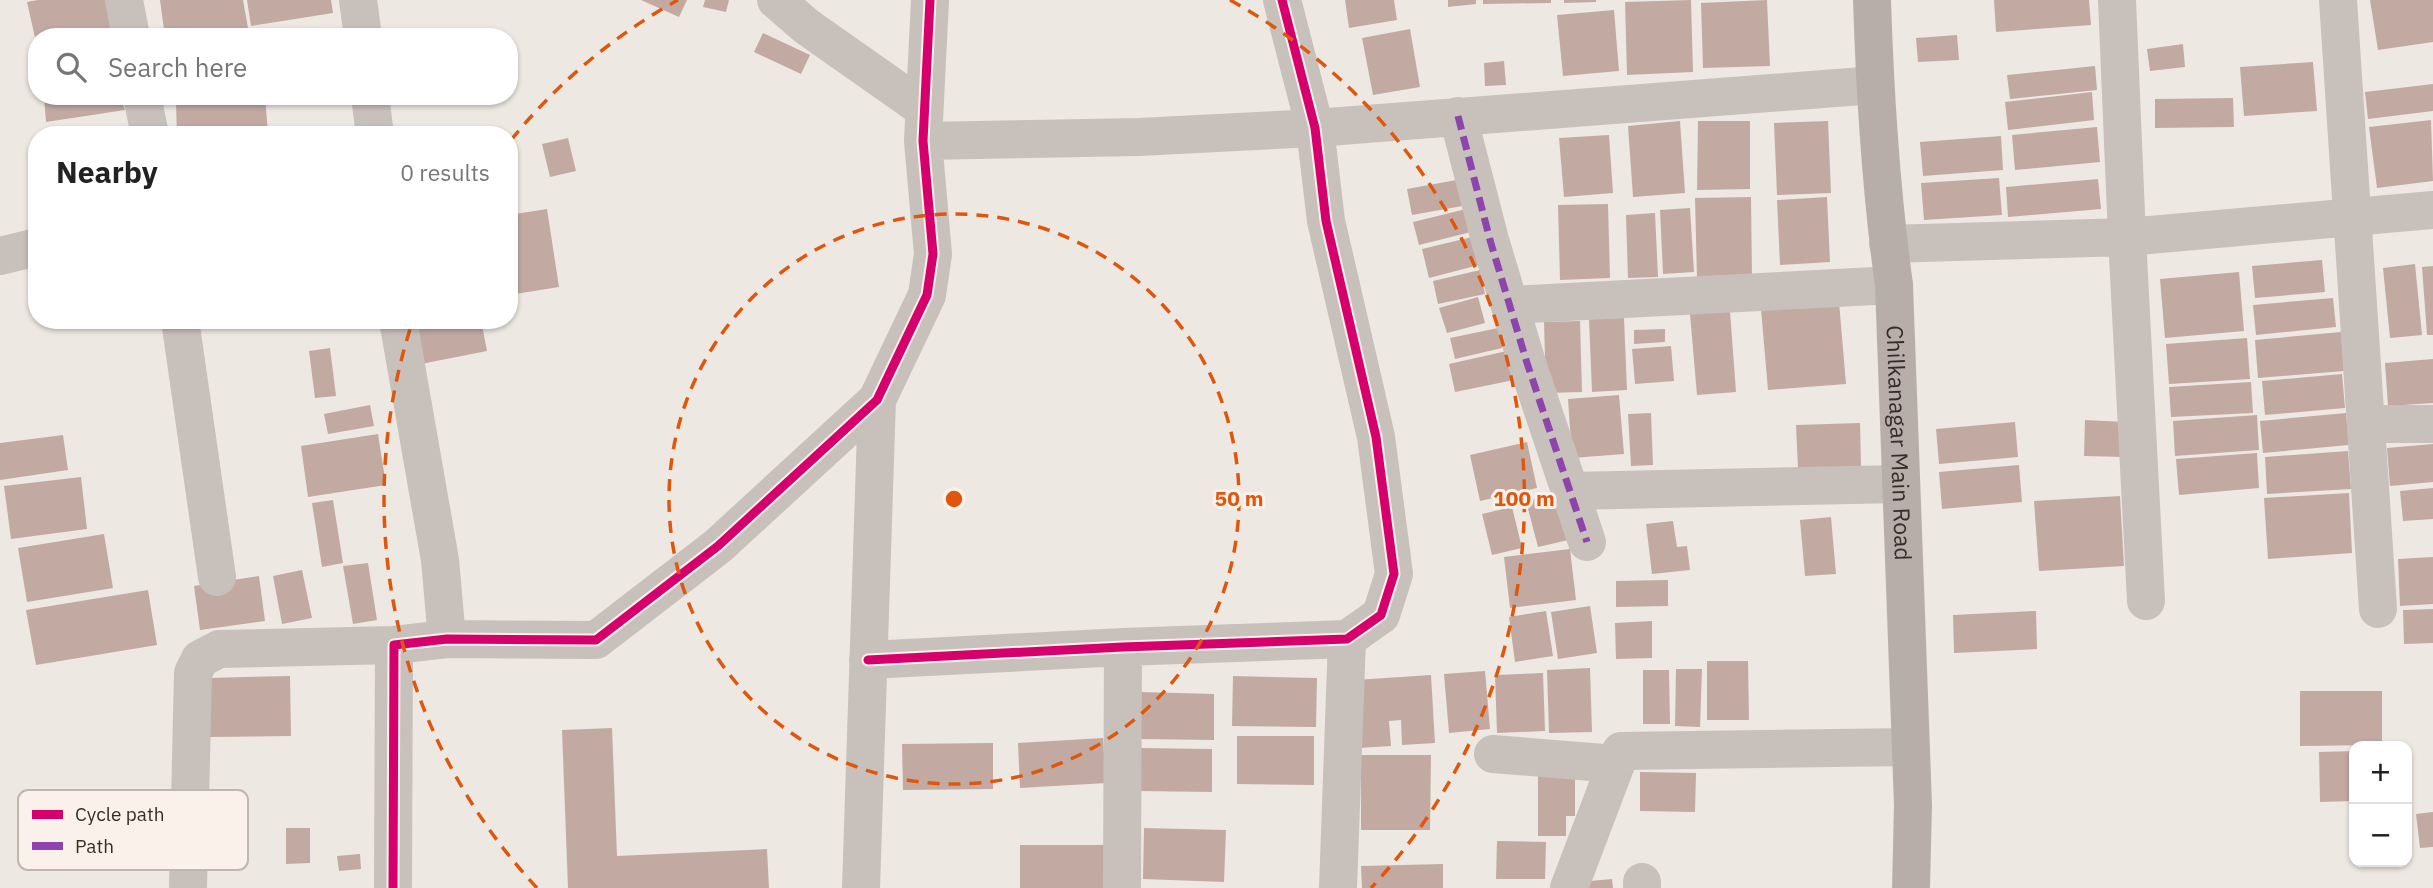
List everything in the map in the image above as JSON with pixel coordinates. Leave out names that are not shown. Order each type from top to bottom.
[{"type":"main road","name":"Chilkanagar Main Road","points":[[1872,0],[1875,85],[1894,285],[1913,805],[1911,888]]},
{"type":"street","points":[[124,0],[129,28]]},
{"type":"street","points":[[358,0],[362,28]]},
{"type":"street","points":[[776,0],[923,125],[1139,137],[1315,128],[1875,85]]},
{"type":"street","points":[[190,790],[193,673],[200,659],[219,649],[394,645],[447,639],[596,640],[718,546],[877,400],[927,295],[933,254],[923,125],[930,0]]},
{"type":"street","points":[[868,660],[1123,646],[1347,639],[1381,615],[1394,573],[1376,437],[1326,222],[1315,128],[1282,0]]},
{"type":"street","points":[[2117,0],[2146,601]]},
{"type":"street","points":[[2338,0],[2378,609]]},
{"type":"street","points":[[144,105],[148,126]]},
{"type":"street","points":[[371,105],[374,126]]},
{"type":"street","points":[[1458,116],[1510,305],[1587,542]]},
{"type":"street","points":[[1888,244],[2127,237],[2433,210]]},
{"type":"street","points":[[0,256],[28,249]]},
{"type":"street","points":[[1510,305],[1894,285]]},
{"type":"street","points":[[181,329],[217,577]]},
{"type":"street","points":[[400,329],[440,560],[447,639]]},
{"type":"street","points":[[861,888],[877,400]]},
{"type":"street","points":[[2366,424],[2433,424]]},
{"type":"street","points":[[1570,491],[1900,484]]},
{"type":"street","points":[[1338,888],[1347,639]]},
{"type":"street","points":[[393,888],[394,645]]},
{"type":"street","points":[[1122,888],[1123,646]]},
{"type":"street","points":[[1569,888],[1621,751],[1910,747]]},
{"type":"street","points":[[1493,754],[1616,764]]},
{"type":"street","points":[[188,870],[188,888]]},
{"type":"building","points":[[107,0],[111,28],[33,28],[27,2]]},
{"type":"building","points":[[160,0],[243,0],[248,28],[164,28]]},
{"type":"building","points":[[247,0],[331,0],[333,13],[251,26]]},
{"type":"building","points":[[641,0],[687,0],[679,17]]},
{"type":"building","points":[[705,0],[729,0],[726,12],[703,7]]},
{"type":"building","points":[[1345,0],[1394,0],[1397,20],[1349,28]]},
{"type":"building","points":[[1448,0],[1476,0],[1476,4],[1448,7]]},
{"type":"building","points":[[1483,0],[1551,0],[1551,3],[1483,4]]},
{"type":"building","points":[[1564,0],[1596,0],[1596,2],[1564,3]]},
{"type":"building","points":[[1691,0],[1693,72],[1627,75],[1625,2]]},
{"type":"building","points":[[1767,0],[1770,66],[1703,68],[1701,3]]},
{"type":"building","points":[[1994,0],[2089,0],[2091,25],[1996,32]]},
{"type":"building","points":[[2370,0],[2433,0],[2433,42],[2378,50]]},
{"type":"building","points":[[1614,10],[1619,71],[1563,76],[1557,15]]},
{"type":"building","points":[[1410,29],[1420,87],[1373,95],[1362,38]]},
{"type":"building","points":[[763,33],[810,55],[801,74],[754,52]]},
{"type":"building","points":[[1957,35],[1959,60],[1918,62],[1916,38]]},
{"type":"building","points":[[2183,44],[2185,67],[2150,71],[2147,49]]},
{"type":"building","points":[[1504,61],[1506,85],[1485,86],[1484,63]]},
{"type":"building","points":[[2313,62],[2317,111],[2244,116],[2240,67]]},
{"type":"building","points":[[2095,66],[2097,90],[2010,99],[2007,75]]},
{"type":"building","points":[[2433,84],[2433,111],[2368,119],[2365,92]]},
{"type":"building","points":[[2092,92],[2094,120],[2008,130],[2005,102]]},
{"type":"building","points":[[2233,98],[2234,127],[2155,128],[2155,99]]},
{"type":"building","points":[[45,105],[123,105],[125,110],[46,122]]},
{"type":"building","points":[[176,105],[266,105],[267,126],[177,126]]},
{"type":"building","points":[[2431,120],[2433,181],[2377,188],[2369,127]]},
{"type":"building","points":[[1680,121],[1685,193],[1633,197],[1628,126]]},
{"type":"building","points":[[1698,121],[1750,121],[1750,189],[1697,190]]},
{"type":"building","points":[[1828,121],[1831,193],[1777,195],[1774,123]]},
{"type":"building","points":[[2097,127],[2100,162],[2015,170],[2012,135]]},
{"type":"building","points":[[1609,135],[1613,193],[1564,197],[1559,138]]},
{"type":"building","points":[[2001,136],[2003,170],[1923,176],[1920,142]]},
{"type":"building","points":[[568,138],[576,171],[550,177],[542,144]]},
{"type":"building","points":[[1999,178],[2002,215],[1924,220],[1921,183]]},
{"type":"building","points":[[1462,179],[1468,205],[1412,215],[1407,189]]},
{"type":"building","points":[[2098,179],[2101,209],[2008,217],[2006,187]]},
{"type":"building","points":[[1751,197],[1752,277],[1697,278],[1695,198]]},
{"type":"building","points":[[1827,197],[1830,262],[1780,265],[1777,200]]},
{"type":"building","points":[[1608,204],[1610,278],[1560,280],[1558,205]]},
{"type":"building","points":[[1690,208],[1694,272],[1663,274],[1660,210]]},
{"type":"building","points":[[547,209],[559,287],[518,294],[518,214]]},
{"type":"building","points":[[1466,209],[1471,232],[1419,245],[1413,222]]},
{"type":"building","points":[[1655,213],[1658,277],[1628,278],[1626,215]]},
{"type":"building","points":[[1472,237],[1479,265],[1429,278],[1422,249]]},
{"type":"building","points":[[2322,260],[2325,292],[2255,298],[2252,266]]},
{"type":"building","points":[[2415,264],[2422,335],[2390,338],[2383,268]]},
{"type":"building","points":[[2433,266],[2433,335],[2427,335],[2422,267]]},
{"type":"building","points":[[1480,270],[1485,294],[1438,304],[1433,281]]},
{"type":"building","points":[[2239,272],[2244,331],[2165,338],[2160,279]]},
{"type":"building","points":[[1478,297],[1485,323],[1447,333],[1439,308]]},
{"type":"building","points":[[2333,298],[2336,327],[2256,335],[2253,305]]},
{"type":"building","points":[[1839,302],[1846,384],[1768,390],[1761,309]]},
{"type":"building","points":[[1730,311],[1736,392],[1697,395],[1690,314]]},
{"type":"building","points":[[1624,318],[1627,390],[1592,392],[1589,319]]},
{"type":"building","points":[[1580,321],[1582,392],[1546,393],[1544,322]]},
{"type":"building","points":[[1498,328],[1502,348],[1455,359],[1450,338]]},
{"type":"building","points":[[415,329],[483,329],[487,351],[421,364]]},
{"type":"building","points":[[1665,329],[1665,342],[1634,344],[1634,330]]},
{"type":"building","points":[[2341,332],[2344,371],[2258,378],[2255,340]]},
{"type":"building","points":[[2247,338],[2250,379],[2169,384],[2166,344]]},
{"type":"building","points":[[1671,346],[1674,381],[1635,384],[1632,349]]},
{"type":"building","points":[[330,348],[336,396],[315,398],[309,351]]},
{"type":"building","points":[[1507,351],[1514,380],[1455,392],[1449,364]]},
{"type":"building","points":[[2433,359],[2433,403],[2388,406],[2385,363]]},
{"type":"building","points":[[2342,374],[2345,408],[2265,415],[2262,381]]},
{"type":"building","points":[[2251,382],[2253,413],[2171,417],[2169,387]]},
{"type":"building","points":[[1619,395],[1624,454],[1572,458],[1568,399]]},
{"type":"building","points":[[370,405],[374,426],[328,434],[324,414]]},
{"type":"building","points":[[1651,413],[1653,465],[1631,466],[1628,414]]},
{"type":"building","points":[[2346,413],[2349,445],[2263,453],[2260,421]]},
{"type":"building","points":[[2257,415],[2259,450],[2175,456],[2173,421]]},
{"type":"building","points":[[2085,420],[2125,422],[2124,457],[2084,456]]},
{"type":"building","points":[[2015,422],[2018,457],[1939,464],[1936,429]]},
{"type":"building","points":[[1860,423],[1861,467],[1798,469],[1796,425]]},
{"type":"building","points":[[378,434],[386,485],[308,497],[301,446]]},
{"type":"building","points":[[63,435],[68,470],[0,480],[0,443]]},
{"type":"building","points":[[1527,442],[1537,488],[1480,501],[1470,455]]},
{"type":"building","points":[[2433,444],[2433,482],[2390,486],[2387,448]]},
{"type":"building","points":[[2348,451],[2351,489],[2267,494],[2265,457]]},
{"type":"building","points":[[2257,453],[2259,488],[2179,495],[2176,459]]},
{"type":"building","points":[[2019,465],[2022,502],[1942,509],[1939,472]]},
{"type":"building","points":[[81,477],[87,529],[11,539],[4,486]]},
{"type":"building","points":[[2433,488],[2433,519],[2403,521],[2400,491]]},
{"type":"building","points":[[1561,492],[1573,539],[1538,547],[1526,501]]},
{"type":"building","points":[[2349,493],[2352,553],[2268,559],[2264,498]]},
{"type":"building","points":[[2120,496],[2124,566],[2039,571],[2034,501]]},
{"type":"building","points":[[333,500],[343,563],[322,567],[312,503]]},
{"type":"building","points":[[1512,507],[1522,548],[1492,555],[1482,514]]},
{"type":"building","points":[[1831,517],[1836,574],[1805,576],[1800,520]]},
{"type":"building","points":[[1673,521],[1677,547],[1687,546],[1690,570],[1652,574],[1646,524]]},
{"type":"building","points":[[104,534],[113,588],[27,602],[18,548]]},
{"type":"building","points":[[1570,549],[1576,600],[1510,608],[1504,557]]},
{"type":"building","points":[[2433,557],[2433,604],[2400,606],[2398,559]]},
{"type":"building","points":[[368,563],[377,620],[353,624],[343,566]]},
{"type":"building","points":[[302,570],[312,618],[282,624],[273,576]]},
{"type":"building","points":[[259,576],[265,621],[200,630],[194,586]]},
{"type":"building","points":[[1668,580],[1668,606],[1616,607],[1616,581]]},
{"type":"building","points":[[148,590],[157,645],[36,665],[26,610]]},
{"type":"building","points":[[1590,606],[1597,653],[1558,659],[1551,612]]},
{"type":"building","points":[[2433,609],[2433,643],[2404,644],[2403,610]]},
{"type":"building","points":[[1546,611],[1553,656],[1515,662],[1509,617]]},
{"type":"building","points":[[2036,611],[2037,649],[1954,653],[1953,615]]},
{"type":"building","points":[[1652,621],[1652,658],[1616,659],[1615,623]]},
{"type":"building","points":[[1707,661],[1748,661],[1749,720],[1707,720]]},
{"type":"building","points":[[1590,668],[1592,732],[1549,733],[1547,670]]},
{"type":"building","points":[[1676,669],[1702,669],[1700,727],[1675,726]]},
{"type":"building","points":[[1643,670],[1669,670],[1670,724],[1643,724]]},
{"type":"building","points":[[1485,671],[1490,729],[1449,733],[1444,674]]},
{"type":"building","points":[[1543,673],[1545,731],[1497,733],[1495,675]]},
{"type":"building","points":[[1431,675],[1435,743],[1402,745],[1401,720],[1389,721],[1391,746],[1359,748],[1355,680]]},
{"type":"building","points":[[290,676],[291,736],[209,737],[207,678]]},
{"type":"building","points":[[1233,676],[1317,678],[1316,727],[1232,726]]},
{"type":"building","points":[[2300,691],[2382,691],[2382,741],[2349,741],[2349,745],[2300,746]]},
{"type":"building","points":[[1140,692],[1214,694],[1214,740],[1139,739]]},
{"type":"building","points":[[612,728],[617,856],[767,849],[769,888],[568,888],[562,730]]},
{"type":"building","points":[[1237,736],[1314,736],[1314,785],[1237,784]]},
{"type":"building","points":[[1103,738],[1106,783],[1020,788],[1018,743]]},
{"type":"building","points":[[993,743],[993,789],[903,790],[902,744]]},
{"type":"building","points":[[1139,748],[1212,749],[1212,792],[1138,791]]},
{"type":"building","points":[[2349,751],[2349,801],[2320,802],[2319,752]]},
{"type":"building","points":[[1361,755],[1431,755],[1430,830],[1361,830]]},
{"type":"building","points":[[1640,772],[1696,773],[1695,812],[1640,811]]},
{"type":"building","points":[[1538,773],[1575,773],[1575,816],[1566,816],[1566,836],[1538,836]]},
{"type":"building","points":[[2433,812],[2433,847],[2420,848],[2416,814]]},
{"type":"building","points":[[286,828],[310,828],[310,863],[286,864]]},
{"type":"building","points":[[1144,828],[1226,830],[1224,882],[1143,879]]},
{"type":"building","points":[[1497,841],[1546,842],[1545,879],[1496,879]]},
{"type":"building","points":[[1020,845],[1113,845],[1114,888],[1020,888]]},
{"type":"building","points":[[360,854],[361,869],[339,871],[337,856]]},
{"type":"building","points":[[1443,864],[1443,888],[1362,888],[1361,866]]},
{"type":"building","points":[[1612,879],[1613,888],[1580,888],[1579,882]]},
{"type":"marked path","points":[[1458,116],[1490,240],[1527,363],[1587,542]]},
{"type":"cycle path","points":[[393,888],[394,645],[447,639],[596,640],[718,546],[877,400],[927,295],[933,254],[923,141],[930,0]]},
{"type":"cycle path","points":[[868,660],[1347,639],[1381,615],[1394,574],[1376,437],[1326,221],[1315,128],[1282,0]]}]
